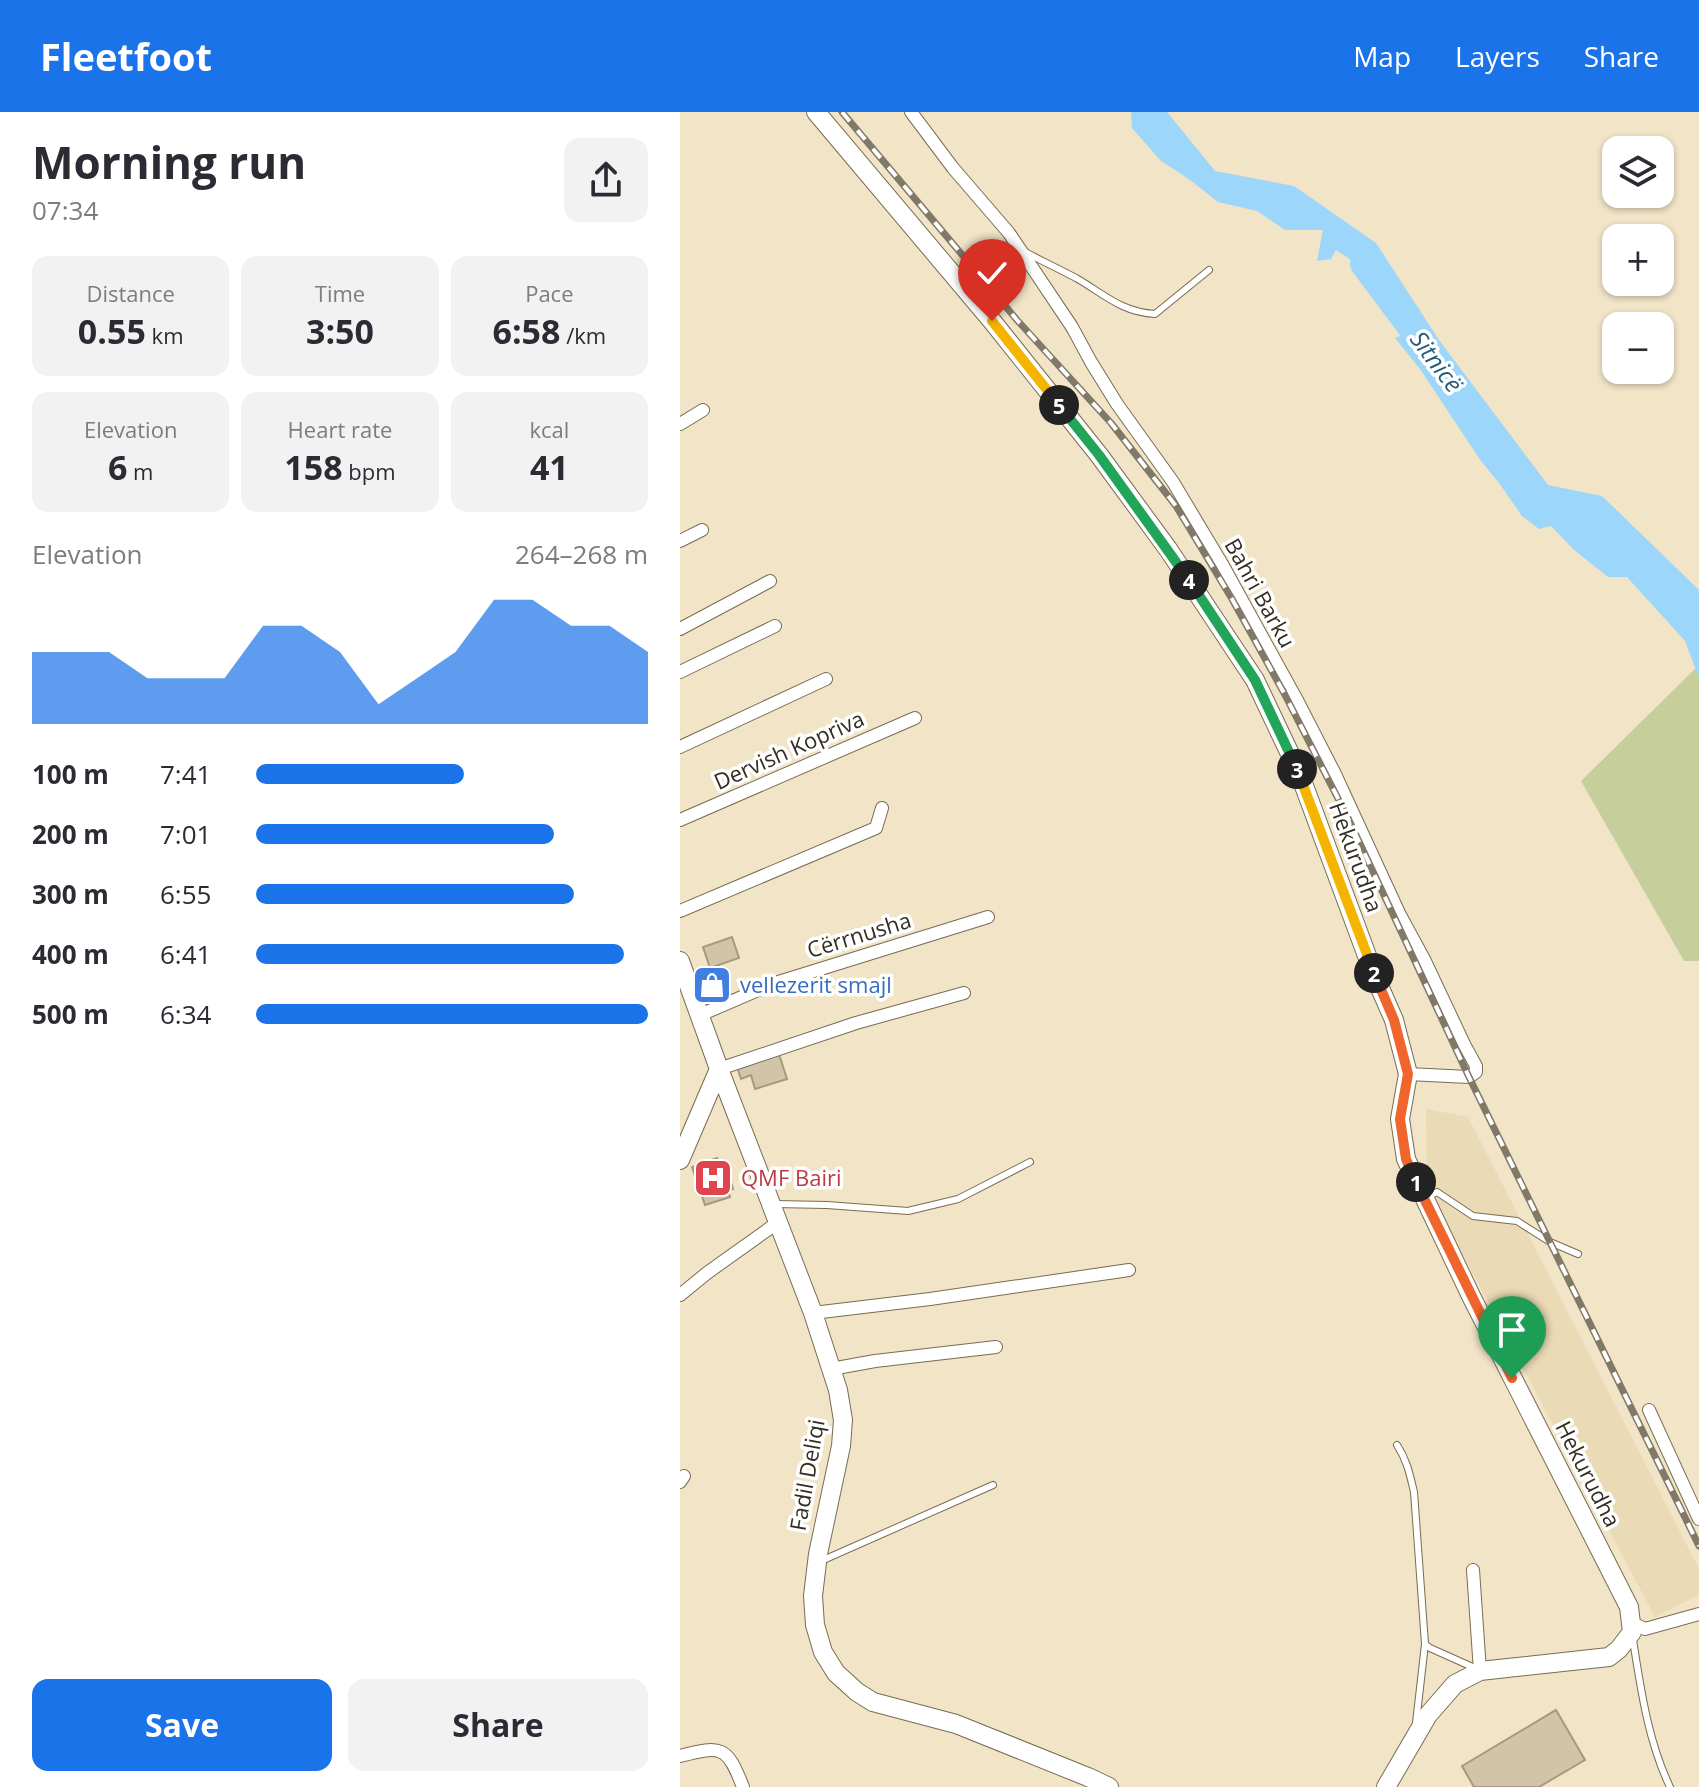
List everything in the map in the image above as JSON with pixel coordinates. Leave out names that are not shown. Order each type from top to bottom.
[{"type":"main road","name":"Hekurudha","points":[[816,112],[992,321],[1099,455],[1168,549],[1255,680],[1300,775],[1373,972],[1394,1020],[1408,1074],[1400,1119],[1406,1159],[1629,1607],[1631,1627]]},
{"type":"main road","name":"Fadil Deliqi","points":[[680,961],[813,1313],[838,1390],[843,1420],[841,1446],[813,1596],[815,1625],[823,1652],[836,1673],[873,1702],[956,1724],[1109,1787]]},
{"type":"main road","points":[[680,1160],[684,1140],[719,1069]]},
{"type":"main road","points":[[1386,1787],[1428,1715],[1455,1684],[1480,1671],[1609,1657],[1619,1649],[1631,1627]]},
{"type":"street","name":"Bahri Barku","points":[[911,112],[953,168],[1009,233],[1072,327],[1117,404],[1173,482],[1298,702],[1476,1066],[1476,1072],[1469,1077],[1408,1074]]},
{"type":"street","points":[[680,424],[703,410]]},
{"type":"street","points":[[680,541],[702,530]]},
{"type":"street","points":[[680,629],[770,581]]},
{"type":"street","points":[[680,672],[775,626]]},
{"type":"street","points":[[680,747],[826,679]]},
{"type":"street","name":"Dervish Kopriva","points":[[680,820],[915,718]]},
{"type":"street","points":[[680,911],[876,828],[882,808]]},
{"type":"street","name":"Cërrnusha","points":[[700,1015],[772,984],[988,917]]},
{"type":"street","points":[[719,1069],[856,1023],[964,993]]},
{"type":"street","points":[[680,1295],[777,1223]]},
{"type":"street","points":[[813,1313],[1129,1270]]},
{"type":"street","points":[[831,1369],[996,1347]]},
{"type":"street","points":[[1649,1410],[1699,1519]]},
{"type":"street","points":[[1473,1570],[1480,1671]]},
{"type":"street","points":[[1631,1627],[1645,1629],[1699,1614]]},
{"type":"street","points":[[680,1756],[703,1749],[722,1750],[732,1759],[743,1787]]},
{"type":"lane","points":[[1019,249],[1123,308],[1142,313],[1155,314],[1209,270]]},
{"type":"lane","points":[[770,1204],[908,1211],[958,1199],[1030,1162]]},
{"type":"lane","points":[[1424,1199],[1437,1192],[1473,1216],[1517,1221],[1550,1242],[1578,1254]]},
{"type":"lane","points":[[1397,1445],[1404,1456],[1414,1492],[1425,1644],[1414,1738]]},
{"type":"lane","points":[[817,1563],[993,1485]]},
{"type":"lane","points":[[1631,1627],[1645,1709],[1659,1764],[1670,1787]]},
{"type":"lane","points":[[1425,1644],[1480,1671]]},
{"type":"shaded area","points":[[1426,1109],[1468,1117],[1699,1569],[1699,1595],[1655,1617],[1427,1187]]},
{"type":"green space","points":[[1699,665],[1699,961],[1684,961],[1581,781]]},
{"type":"water","points":[[1131,112],[1167,112],[1215,171],[1294,186],[1376,243],[1439,340],[1548,485],[1602,496],[1699,590],[1699,678],[1685,641],[1627,577],[1608,577],[1573,549],[1551,526],[1539,529],[1522,516],[1395,338],[1410,333],[1410,313],[1388,290],[1371,296],[1360,266],[1336,250],[1331,259],[1317,261],[1323,230],[1285,230],[1257,211],[1218,202],[1160,160],[1132,128]]},
{"type":"building","points":[[732,937],[739,958],[710,968],[703,947]]},
{"type":"building","points":[[718,972],[728,994],[710,1002],[700,980]]},
{"type":"building","points":[[778,1051],[787,1079],[755,1089],[751,1075],[741,1079],[736,1064]]},
{"type":"building","name":"QMF Bairi","points":[[717,1158],[721,1167],[726,1166],[733,1189],[728,1191],[730,1197],[705,1205],[692,1167]]},
{"type":"building","points":[[1556,1710],[1585,1760],[1539,1787],[1474,1787],[1462,1766]]},
{"type":"waterway","name":"Sitnicë","points":[[1363,264],[1431,355]]},
{"type":"railway","points":[[842,112],[1017,320],[1111,423],[1176,506],[1232,599],[1348,818],[1469,1077],[1699,1546]]},
{"type":"place","name":"vellezerit smajl","points":[[712,985]]},
{"type":"place","name":"QMF Bairi","points":[[713,1178]]},
{"type":"route","points":[[992,321],[1099,455],[1168,549],[1255,680],[1300,775],[1373,972],[1394,1020],[1408,1074],[1400,1119],[1406,1159],[1512,1378]]}]
